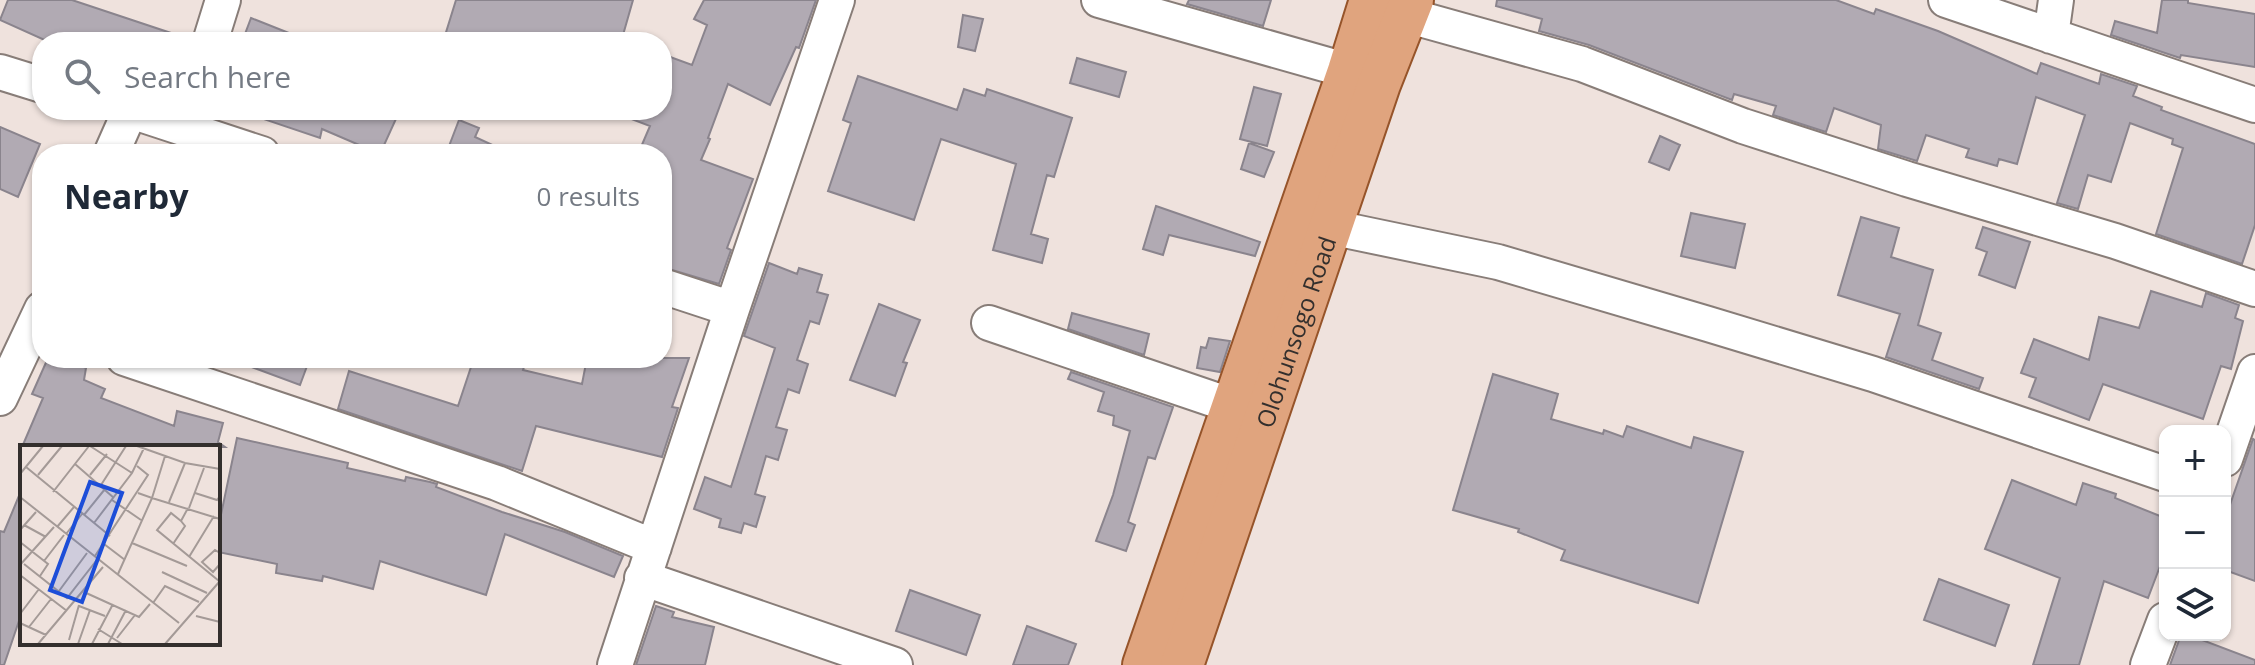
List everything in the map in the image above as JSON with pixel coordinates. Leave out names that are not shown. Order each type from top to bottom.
[{"type":"main road","name":"Olohunsogo Road","points":[[1144,665],[1349,71],[1396,5]]},
{"type":"main road","name":"Olohunsogo Road","points":[[1182,665],[1379,84],[1396,5]]},
{"type":"street","points":[[213,32],[223,0]]},
{"type":"street","points":[[615,665],[837,0]]},
{"type":"street","points":[[1099,0],[1349,71]]},
{"type":"street","points":[[1946,0],[2255,105]]},
{"type":"street","points":[[2051,36],[2056,0]]},
{"type":"street","points":[[1396,5],[1582,64],[1743,126],[2115,241],[2255,289]]},
{"type":"street","points":[[0,72],[32,82]]},
{"type":"street","points":[[115,144],[125,120]]},
{"type":"street","points":[[189,120],[241,144]]},
{"type":"street","points":[[1330,227],[1498,262],[1678,315],[1873,374],[2159,472]]},
{"type":"street","points":[[672,289],[732,309]]},
{"type":"street","points":[[989,323],[1233,406]]},
{"type":"street","points":[[0,398],[32,336]]},
{"type":"street","points":[[154,368],[497,483],[654,547]]},
{"type":"street","points":[[2231,442],[2255,372]]},
{"type":"street","points":[[642,578],[895,665]]},
{"type":"street","points":[[2148,665],[2159,636]]},
{"type":"building","points":[[8,0],[72,0],[168,32],[32,34],[0,20]]},
{"type":"building","points":[[456,0],[633,0],[624,32],[446,32]]},
{"type":"building","points":[[704,0],[816,0],[799,48],[796,47],[770,105],[728,84],[708,138],[701,160],[753,179],[727,248],[731,250],[719,284],[672,270],[672,144],[642,144],[650,126],[634,120],[672,120],[672,58],[692,65],[707,25],[694,19]]},
{"type":"building","points":[[1189,0],[1271,0],[1263,26],[1187,4]]},
{"type":"building","points":[[1497,0],[1836,0],[1874,14],[1876,9],[1938,31],[2037,74],[2041,63],[2099,84],[2101,74],[2137,86],[2133,96],[2162,107],[2161,110],[2255,144],[2255,225],[2242,264],[2156,234],[2183,148],[2172,144],[2173,139],[2130,123],[2111,182],[2088,175],[2078,209],[2057,203],[2085,115],[2036,97],[2017,164],[1999,159],[1997,166],[1966,157],[1969,149],[1926,135],[1917,161],[1878,149],[1881,125],[1834,108],[1826,132],[1773,115],[1776,106],[1734,94],[1732,100],[1589,45],[1539,31],[1542,19],[1496,6]]},
{"type":"building","points":[[2162,0],[2188,0],[2188,3],[2255,14],[2255,67],[2181,55],[2180,58],[2111,35],[2115,21],[2157,33]]},
{"type":"building","points":[[963,15],[983,19],[975,51],[958,47]]},
{"type":"building","points":[[251,18],[286,32],[246,32]]},
{"type":"building","points":[[1077,58],[1126,72],[1119,97],[1070,83]]},
{"type":"building","points":[[858,76],[957,110],[964,89],[985,96],[987,89],[1072,118],[1054,177],[1047,175],[1031,234],[1048,239],[1042,263],[993,250],[1016,164],[941,139],[914,220],[828,191],[851,123],[843,120]]},
{"type":"building","points":[[1254,87],[1281,94],[1267,146],[1240,139]]},
{"type":"building","points":[[267,120],[395,120],[385,144],[357,144],[322,129],[320,138]]},
{"type":"building","points":[[459,120],[479,128],[475,137],[490,144],[450,144]]},
{"type":"building","points":[[0,127],[40,144],[32,144],[32,163],[18,197],[0,189]]},
{"type":"building","points":[[1660,136],[1680,145],[1669,170],[1649,162]]},
{"type":"building","points":[[1249,143],[1274,152],[1264,177],[1241,169]]},
{"type":"building","points":[[1156,206],[1260,242],[1255,256],[1169,235],[1163,255],[1143,249]]},
{"type":"building","points":[[1691,213],[1745,224],[1735,268],[1681,256]]},
{"type":"building","points":[[1861,217],[1899,228],[1891,257],[1933,270],[1918,325],[1941,333],[1932,360],[1983,378],[1979,389],[1886,357],[1900,314],[1838,295]]},
{"type":"building","points":[[1983,227],[2030,242],[2015,288],[1979,275],[1987,252],[1976,248]]},
{"type":"building","points":[[769,263],[797,274],[799,268],[822,275],[817,292],[828,295],[819,324],[810,321],[797,360],[808,364],[799,393],[788,389],[776,427],[787,430],[778,460],[766,456],[755,494],[765,497],[756,527],[744,523],[741,533],[719,527],[721,519],[694,509],[705,477],[731,487],[775,348],[744,336]]},
{"type":"building","points":[[2151,291],[2202,307],[2206,293],[2239,305],[2235,318],[2243,321],[2231,369],[2221,366],[2203,419],[2103,384],[2089,420],[2029,397],[2036,378],[2021,373],[2034,339],[2089,360],[2099,317],[2139,328]]},
{"type":"building","points":[[879,304],[920,320],[903,362],[907,363],[895,396],[850,380]]},
{"type":"building","points":[[1072,313],[1149,334],[1144,355],[1068,329]]},
{"type":"building","points":[[1209,338],[1230,341],[1220,372],[1197,368],[1201,347],[1206,348]]},
{"type":"building","points":[[672,358],[689,358],[672,407],[678,408],[662,457],[536,426],[522,471],[338,409],[349,371],[458,406],[471,368],[524,368],[582,384],[585,368],[672,368]]},
{"type":"building","points":[[44,368],[86,368],[84,380],[105,389],[101,398],[174,426],[177,411],[223,423],[218,442],[225,447],[23,445],[43,398],[32,394]]},
{"type":"building","points":[[254,368],[306,368],[300,385]]},
{"type":"building","points":[[1071,372],[1173,407],[1155,459],[1148,457],[1128,522],[1135,525],[1126,551],[1096,541],[1113,495],[1130,431],[1113,425],[1114,416],[1098,411],[1104,392],[1068,379]]},
{"type":"building","points":[[1493,374],[1558,394],[1551,419],[1623,437],[1627,426],[1691,448],[1694,437],[1743,452],[1698,603],[1561,560],[1565,550],[1518,532],[1519,529],[1453,510]]},
{"type":"building","points":[[237,438],[348,463],[347,468],[405,481],[406,477],[437,484],[436,487],[565,532],[623,556],[614,577],[505,534],[486,595],[380,561],[373,589],[323,576],[322,581],[276,573],[277,564],[220,552],[220,519]]},
{"type":"building","points":[[2253,439],[2255,581],[2231,572],[2231,502]]},
{"type":"building","points":[[2012,480],[2076,505],[2083,483],[2116,494],[2115,498],[2159,516],[2159,569],[2148,598],[2104,581],[2079,665],[2033,665],[2060,578],[1985,549]]},
{"type":"building","points":[[20,493],[20,618],[4,665],[0,665],[0,531],[4,532]]},
{"type":"building","points":[[1939,579],[2009,605],[1995,646],[1924,620]]},
{"type":"building","points":[[910,590],[980,615],[966,655],[896,631]]},
{"type":"building","points":[[656,606],[674,612],[672,617],[714,627],[705,665],[636,665]]},
{"type":"building","points":[[1027,626],[1076,644],[1068,665],[1013,665]]},
{"type":"building","points":[[2179,641],[2205,641],[2255,660],[2255,665],[2170,665]]}]
